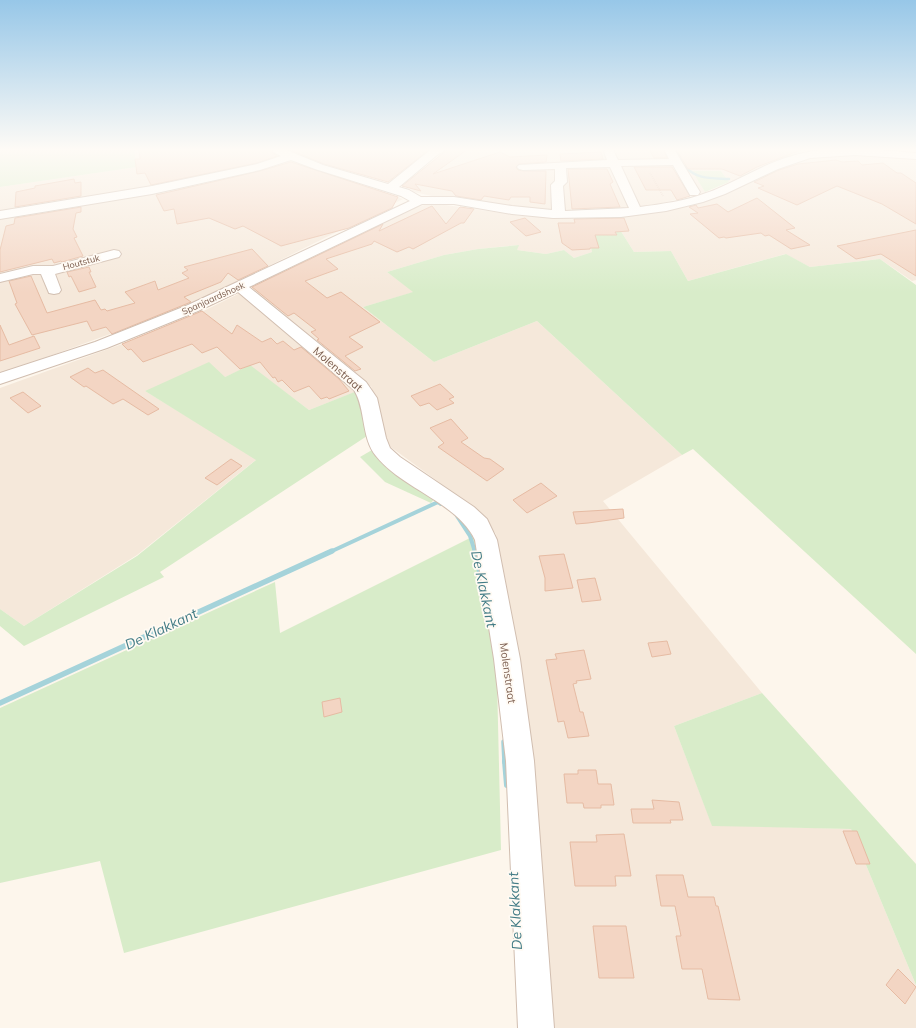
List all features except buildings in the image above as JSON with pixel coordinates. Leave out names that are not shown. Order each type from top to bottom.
[{"type":"street","points":[[0,215],[110,197]]},
{"type":"street","points":[[412,197],[419,201],[443,199],[514,210],[591,215],[668,207],[704,197]]},
{"type":"street","points":[[558,197],[559,214]]},
{"type":"street","points":[[630,197],[636,211]]},
{"type":"street","name":"Spanjaardshoek","points":[[0,379],[101,345],[193,308],[419,201]]},
{"type":"street","name":"Houtstuk","points":[[0,278],[33,270],[53,270],[114,254]]},
{"type":"street","name":"Houtstuk","points":[[47,270],[54,290]]},
{"type":"street","name":"Molenstraat","points":[[240,287],[360,386],[368,398],[377,438],[382,451],[393,462],[467,513],[479,525],[486,540],[507,659],[520,761],[536,1028]]},
{"type":"path","points":[[663,197],[668,207]]},
{"type":"shaded area","points":[[0,197],[93,197],[0,214]]},
{"type":"shaded area","points":[[120,197],[397,197],[403,199],[190,305],[0,374],[0,217]]},
{"type":"shaded area","points":[[440,197],[686,197],[628,210],[564,213]]},
{"type":"shaded area","points":[[715,197],[916,197],[916,280],[912,281],[880,259],[810,267],[785,254],[688,281],[671,251],[634,252],[612,217],[658,212]]},
{"type":"shaded area","points":[[428,204],[439,204],[522,216],[584,219],[592,252],[574,258],[564,250],[546,254],[517,250],[518,245],[478,249],[444,255],[387,272],[414,292],[363,307],[434,362],[537,321],[682,455],[603,501],[762,693],[674,726],[712,825],[851,829],[916,985],[916,1028],[549,1028],[517,652],[496,534],[477,510],[388,445],[371,386],[309,410],[250,366],[225,377],[145,391],[257,459],[137,555],[24,626],[0,609],[0,388],[175,325],[411,209]]},
{"type":"green space","points":[[612,217],[634,252],[671,251],[688,281],[786,254],[810,267],[880,259],[916,285],[916,654],[693,449],[682,455],[537,321],[434,362],[363,307],[413,292],[387,272],[444,255],[478,249],[519,245],[517,250],[546,254],[564,250],[574,258],[592,252],[584,219]]},
{"type":"green space","points":[[209,362],[225,377],[250,365],[309,410],[357,391],[367,436],[160,572],[164,577],[24,646],[0,626],[0,609],[24,626],[137,556],[256,460],[145,391]]},
{"type":"green space","points":[[372,450],[384,465],[400,478],[436,497],[431,503],[385,482],[360,457]]},
{"type":"green space","points":[[476,535],[497,681],[501,850],[124,953],[100,861],[0,883],[0,708],[275,582],[280,633]]},
{"type":"green space","points":[[762,693],[916,864],[916,985],[851,829],[712,826],[674,726]]},
{"type":"waterway","name":"De Klakkant","points":[[330,552],[438,502],[441,504]]},
{"type":"waterway","name":"De Klakkant","points":[[457,516],[470,536],[475,552]]},
{"type":"waterway","name":"De Klakkant","points":[[0,703],[332,551]]},
{"type":"waterway","name":"De Klakkant","points":[[475,551],[480,573]]},
{"type":"waterway","name":"De Klakkant","points":[[504,742],[505,762]]},
{"type":"waterway","name":"De Klakkant","points":[[505,761],[507,785]]}]
